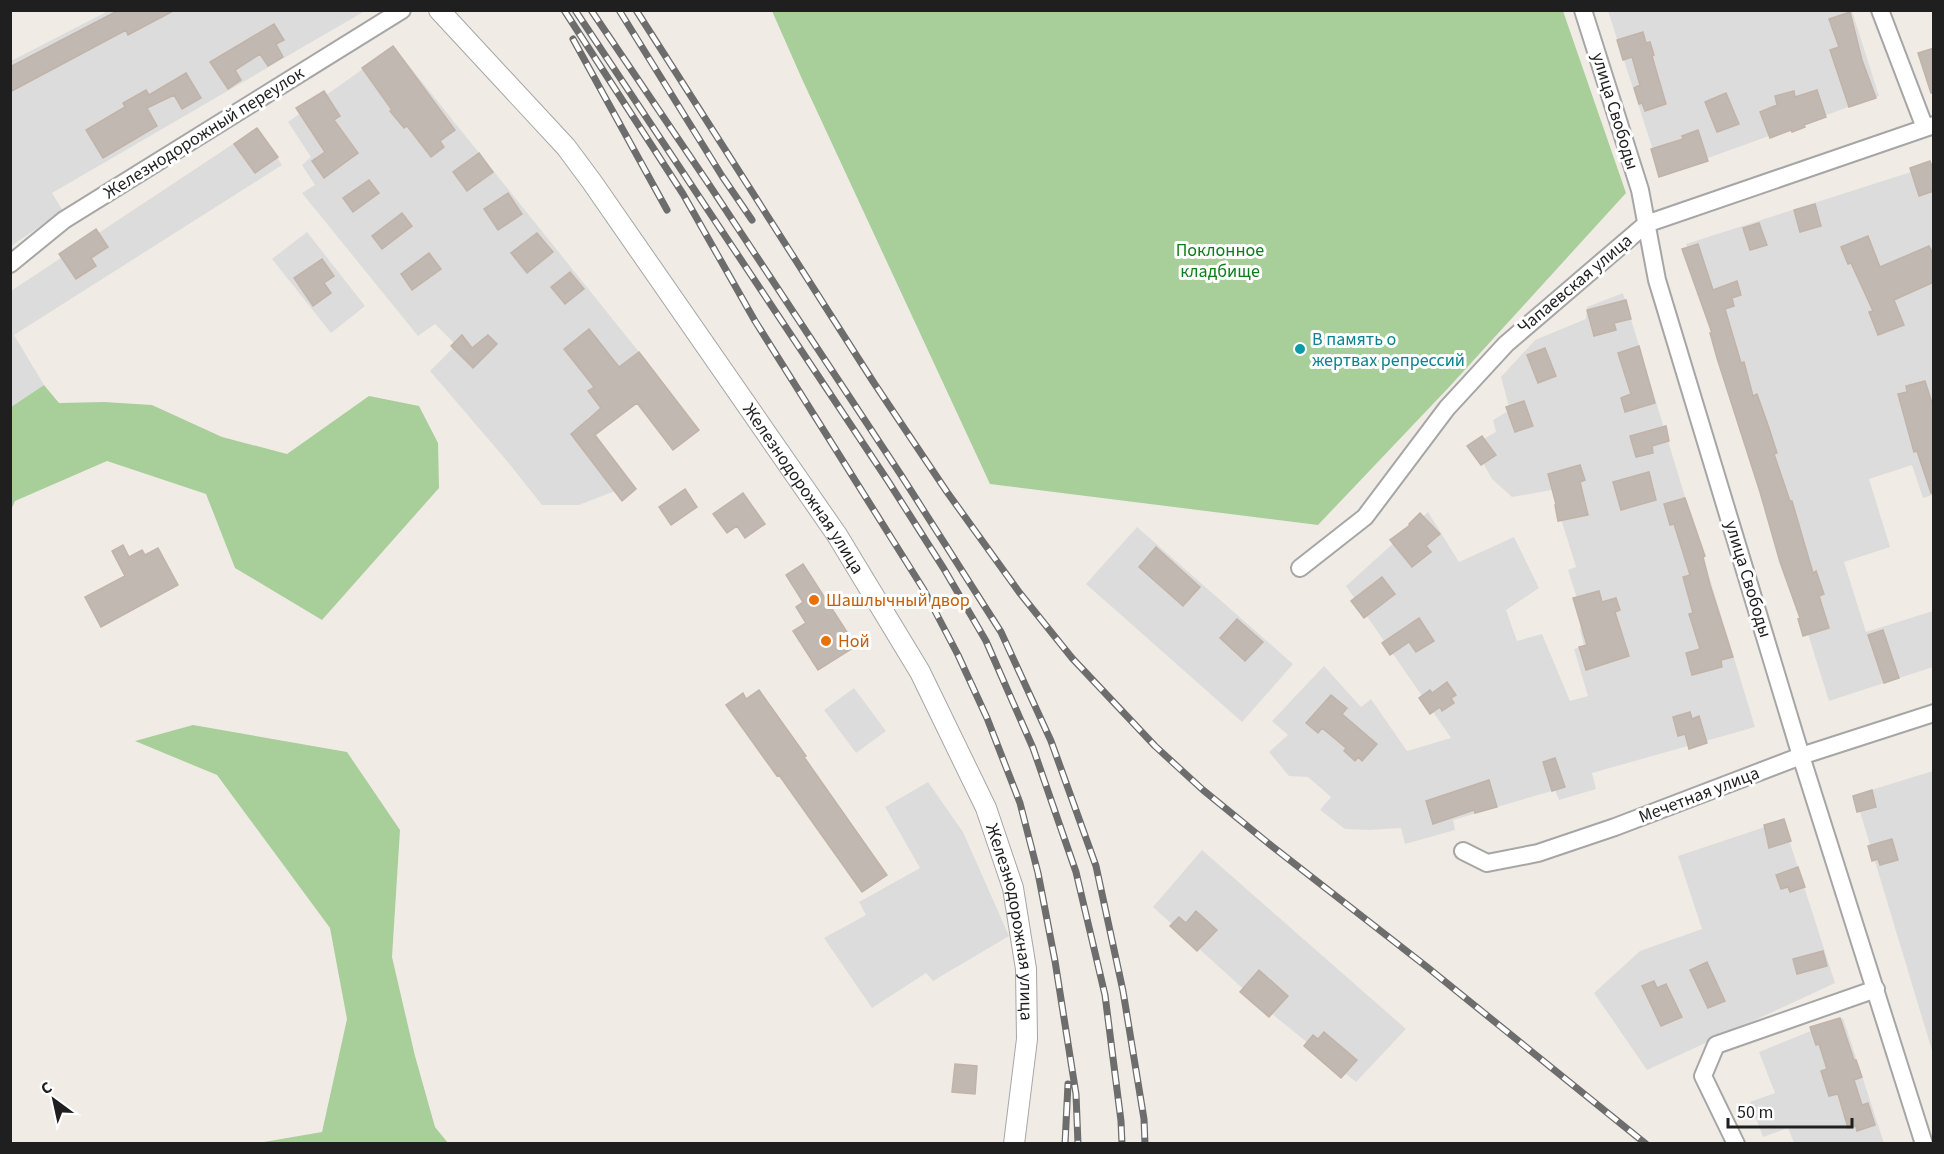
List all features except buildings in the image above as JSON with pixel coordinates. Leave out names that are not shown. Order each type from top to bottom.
[{"type":"street","name":"Железнодорожный переулок","points":[[10,264],[64,220],[402,10]]},
{"type":"street","name":"Железнодорожная улица","points":[[440,10],[566,147],[592,182],[837,535],[920,672],[986,808],[1013,888],[1026,969],[1027,1039],[1014,1143]]},
{"type":"street","name":"улица Свободы","points":[[1584,10],[1640,190],[1657,280],[1801,756],[1924,1143]]},
{"type":"street","points":[[1880,10],[1929,127]]},
{"type":"street","name":"Чапаевская улица","points":[[1300,568],[1365,517],[1447,408],[1506,344],[1646,224],[1929,127]]},
{"type":"street","name":"Мечетная улица","points":[[1463,851],[1487,863],[1538,853],[1615,827],[1801,756],[1934,713]]},
{"type":"street","points":[[1736,1143],[1703,1076],[1716,1045],[1876,989]]},
{"type":"shaded area","points":[[365,10],[52,193],[63,211],[11,246],[11,61],[108,11]]},
{"type":"shaded area","points":[[1608,11],[1852,11],[1879,96],[1661,175]]},
{"type":"shaded area","points":[[394,47],[639,352],[588,391],[601,408],[587,418],[615,491],[579,505],[542,505],[430,371],[456,345],[435,324],[418,336],[302,193],[315,185],[302,165],[311,157],[288,122]]},
{"type":"shaded area","points":[[257,128],[282,165],[14,335],[44,385],[11,407],[11,291]]},
{"type":"shaded area","points":[[1933,165],[1933,495],[1923,498],[1912,465],[1869,479],[1890,547],[1844,562],[1866,632],[1933,611],[1933,667],[1829,701],[1686,244]]},
{"type":"shaded area","points":[[307,232],[365,306],[331,333],[272,259]]},
{"type":"shaded area","points":[[1623,293],[1755,727],[1592,773],[1596,789],[1559,800],[1555,790],[1453,820],[1455,830],[1405,844],[1401,828],[1345,829],[1320,810],[1331,797],[1308,777],[1289,776],[1269,752],[1288,735],[1272,721],[1324,666],[1361,707],[1371,699],[1407,751],[1451,738],[1346,586],[1428,512],[1459,562],[1514,537],[1539,588],[1506,610],[1517,641],[1542,634],[1570,701],[1588,696],[1574,649],[1584,646],[1580,630],[1583,617],[1568,570],[1576,567],[1552,490],[1512,497],[1492,479],[1473,445],[1496,432],[1493,420],[1510,410],[1501,377],[1535,340],[1586,319],[1587,307]]},
{"type":"shaded area","points":[[1137,527],[1293,664],[1242,722],[1086,584]]},
{"type":"shaded area","points":[[854,688],[886,731],[856,753],[824,710]]},
{"type":"shaded area","points":[[1933,771],[1933,1054],[1855,795]]},
{"type":"shaded area","points":[[928,782],[963,832],[1009,936],[933,981],[926,973],[872,1008],[824,938],[866,915],[859,902],[920,868],[885,807]]},
{"type":"shaded area","points":[[1783,821],[1835,983],[1647,1070],[1594,993],[1640,951],[1702,929],[1678,856]]},
{"type":"shaded area","points":[[1202,850],[1406,1029],[1356,1082],[1261,1005],[1153,907]]},
{"type":"shaded area","points":[[1843,1018],[1884,1143],[1794,1143],[1788,1128],[1763,1137],[1750,1102],[1775,1093],[1759,1052]]},
{"type":"green space","name":"Поклонное кладбище","points":[[772,11],[1563,11],[1626,193],[1451,385],[1318,525],[990,484]]},
{"type":"green space","points":[[44,385],[59,403],[104,402],[152,405],[222,437],[287,454],[369,396],[419,406],[438,443],[439,488],[322,620],[235,568],[206,494],[107,461],[15,501],[11,510],[11,407]]},
{"type":"green space","points":[[193,725],[347,752],[400,830],[392,957],[415,1056],[435,1127],[448,1143],[258,1143],[322,1132],[347,1019],[330,928],[217,775],[135,741]]},
{"type":"railway","points":[[564,10],[683,194],[755,321],[924,590],[958,655],[987,718],[1020,803],[1038,873],[1055,961],[1076,1094],[1078,1144]]},
{"type":"railway","points":[[575,10],[888,481],[986,641],[1033,748],[1076,872],[1105,995],[1122,1144]]},
{"type":"railway","points":[[591,10],[901,475],[1001,632],[1051,741],[1096,866],[1123,991],[1144,1119],[1145,1144]]},
{"type":"railway","points":[[619,10],[722,176],[752,220]]},
{"type":"railway","points":[[636,10],[874,383],[947,492],[1019,592],[1072,658],[1155,746],[1203,790],[1646,1144]]},
{"type":"railway","points":[[573,39],[667,210]]},
{"type":"railway","points":[[1065,1144],[1068,1084]]},
{"type":"place","name":"В память о жертвах репрессий","points":[[1300,349]]},
{"type":"place","name":"Шашлычный двор","points":[[814,600]]},
{"type":"place","name":"Ной","points":[[826,641]]}]
